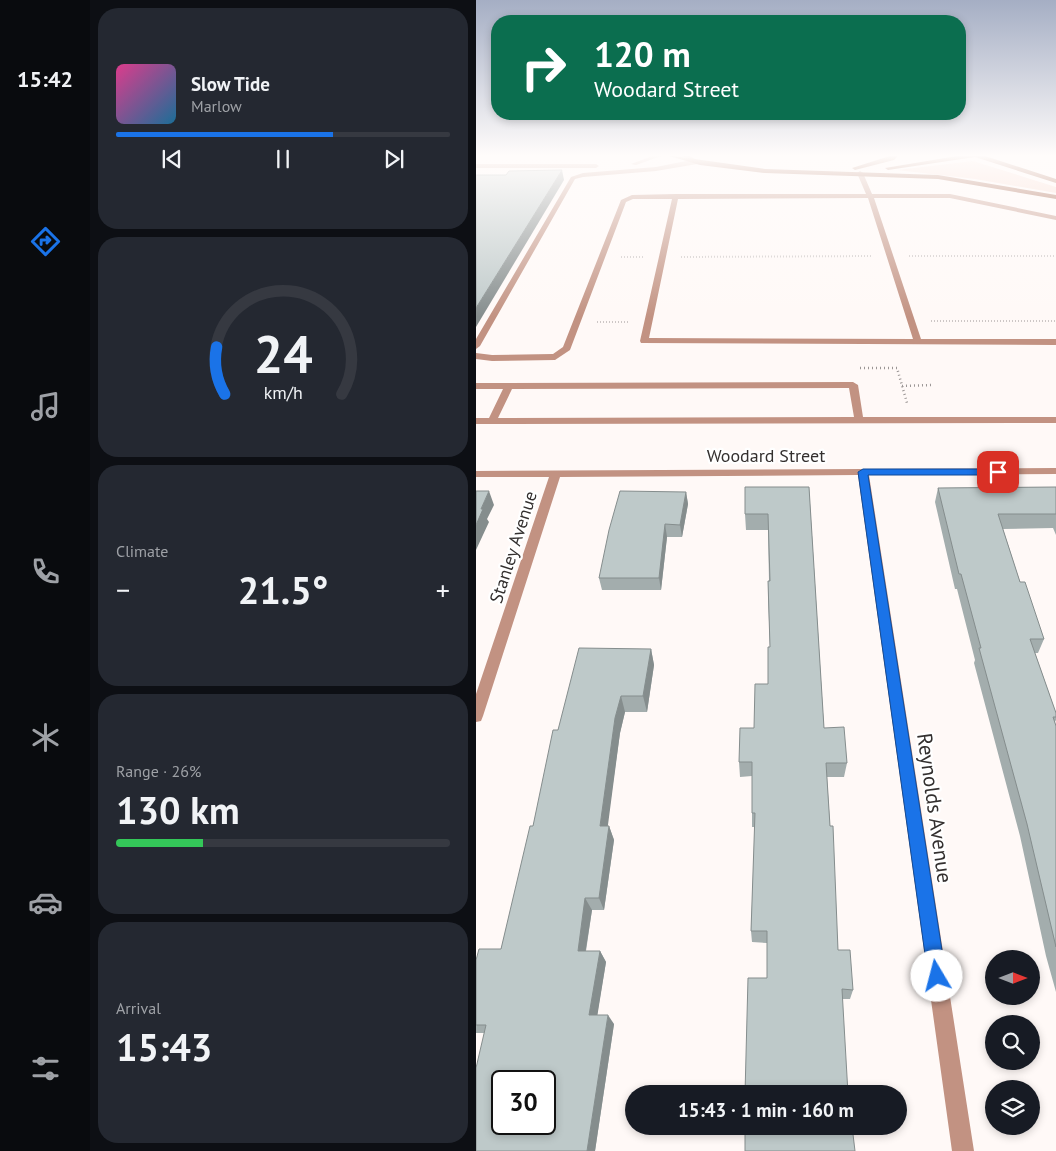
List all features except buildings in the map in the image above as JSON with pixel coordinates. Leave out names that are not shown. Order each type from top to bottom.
[{"type":"street","points":[[476,346],[556,209]]},
{"type":"street","points":[[476,356],[492,358],[555,357],[567,348],[620,209]]},
{"type":"street","points":[[673,209],[644,342],[1056,342]]},
{"type":"street","points":[[874,209],[918,342]]},
{"type":"street","points":[[1011,209],[1056,218]]},
{"type":"street","points":[[476,386],[853,385],[859,421]]},
{"type":"street","points":[[492,421],[508,386]]},
{"type":"street","points":[[476,421],[1056,420]]},
{"type":"street","name":"Woodard Street","points":[[476,474],[1056,471]]},
{"type":"street","name":"Reynolds Avenue","points":[[863,472],[963,1151]]},
{"type":"street","name":"Stanley Avenue","points":[[476,716],[556,473]]},
{"type":"path","points":[[620,257],[1056,256]]},
{"type":"path","points":[[902,386],[931,384]]},
{"type":"route","points":[[937,976],[863,472],[998,472]]}]
